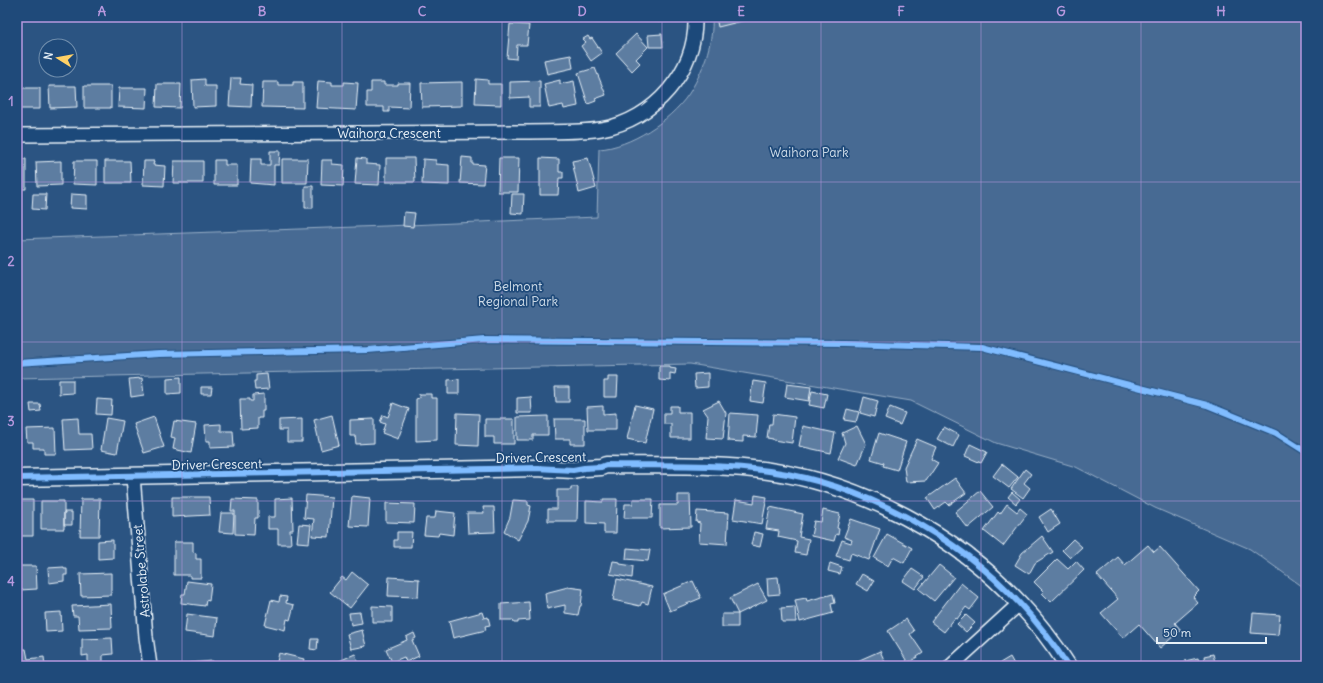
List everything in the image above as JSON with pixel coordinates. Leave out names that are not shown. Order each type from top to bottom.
[{"type":"street","name":"Waihora Crescent","points":[[17,135],[516,132],[602,129],[634,119],[657,102],[677,81],[690,53],[695,31],[695,17]]},
{"type":"street","name":"Driver Crescent","points":[[17,478],[529,469],[573,470],[601,467],[606,465],[723,466],[770,471],[796,476],[855,494],[892,510],[929,530],[955,547],[996,580],[1020,603],[1068,666]]},
{"type":"street","name":"Astrolabe Street","points":[[133,476],[146,637],[150,666]]},
{"type":"street","points":[[951,666],[1020,603]]},
{"type":"green space","points":[[712,17],[1306,17],[1306,589],[1250,549],[1155,508],[1076,467],[996,443],[911,401],[690,364],[17,378],[17,239],[597,217],[599,149],[611,147],[636,138],[660,123],[680,105],[693,87],[706,58],[711,37]]},
{"type":"building","points":[[658,17],[672,17],[672,20],[658,22]]},
{"type":"building","points":[[716,17],[745,17],[746,20],[718,27]]},
{"type":"building","points":[[510,24],[529,25],[527,45],[517,45],[516,59],[507,58]]},
{"type":"building","points":[[636,34],[648,47],[636,59],[640,63],[632,71],[616,53]]},
{"type":"building","points":[[662,34],[663,47],[649,47],[648,35]]},
{"type":"building","points":[[588,36],[590,39],[592,38],[602,53],[591,61],[581,46],[586,42],[583,39]]},
{"type":"building","points":[[571,55],[573,68],[547,74],[544,60]]},
{"type":"building","points":[[595,68],[606,95],[595,99],[596,101],[588,104],[578,73]]},
{"type":"building","points":[[231,78],[241,78],[240,84],[252,85],[251,107],[229,106]]},
{"type":"building","points":[[205,79],[205,86],[216,86],[216,106],[193,107],[192,80]]},
{"type":"building","points":[[476,79],[488,80],[488,84],[501,84],[501,105],[475,104]]},
{"type":"building","points":[[560,80],[560,84],[574,81],[578,106],[564,109],[563,105],[549,108],[544,84]]},
{"type":"building","points":[[318,81],[332,82],[332,85],[344,85],[344,82],[358,83],[356,110],[316,108]]},
{"type":"building","points":[[540,81],[540,107],[529,107],[529,97],[510,98],[510,82]]},
{"type":"building","points":[[263,82],[278,82],[278,85],[293,85],[293,82],[303,82],[303,108],[262,107]]},
{"type":"building","points":[[371,82],[384,82],[384,85],[410,83],[409,108],[389,107],[389,112],[384,112],[384,107],[367,107],[367,92],[371,92]]},
{"type":"building","points":[[462,82],[462,106],[422,107],[421,83]]},
{"type":"building","points":[[157,84],[181,84],[180,108],[156,107]]},
{"type":"building","points":[[49,86],[76,86],[77,107],[50,108]]},
{"type":"building","points":[[84,86],[111,86],[111,108],[84,108]]},
{"type":"building","points":[[17,88],[40,88],[40,109],[17,109]]},
{"type":"building","points":[[119,88],[147,88],[146,108],[118,107]]},
{"type":"building","points":[[270,151],[280,151],[279,165],[274,165],[274,185],[250,183],[251,159],[261,159],[261,165],[270,165]]},
{"type":"building","points":[[462,157],[472,158],[472,164],[485,165],[483,184],[460,183]]},
{"type":"building","points":[[357,158],[366,159],[366,164],[380,165],[379,185],[355,184]]},
{"type":"building","points":[[386,158],[414,158],[415,182],[386,182]]},
{"type":"building","points":[[499,158],[519,158],[518,192],[498,192]]},
{"type":"building","points":[[540,158],[559,159],[559,172],[563,172],[563,178],[559,178],[558,195],[540,195]]},
{"type":"building","points":[[588,158],[596,188],[579,193],[572,161]]},
{"type":"building","points":[[17,159],[26,159],[26,189],[21,189],[21,184],[17,184]]},
{"type":"building","points":[[282,159],[308,159],[307,183],[282,183]]},
{"type":"building","points":[[423,159],[436,160],[436,164],[449,165],[449,185],[422,184]]},
{"type":"building","points":[[214,160],[225,160],[225,165],[237,165],[237,185],[214,185]]},
{"type":"building","points":[[322,160],[332,160],[332,164],[344,165],[343,186],[321,185]]},
{"type":"building","points":[[61,161],[61,185],[37,186],[36,162]]},
{"type":"building","points":[[74,161],[97,161],[97,185],[73,184]]},
{"type":"building","points":[[105,161],[130,161],[131,183],[105,183]]},
{"type":"building","points":[[144,161],[154,161],[153,165],[165,166],[164,186],[143,185]]},
{"type":"building","points":[[174,161],[203,161],[203,183],[173,183]]},
{"type":"building","points":[[305,186],[313,186],[313,208],[305,208]]},
{"type":"building","points":[[33,194],[46,194],[45,210],[32,209]]},
{"type":"building","points":[[71,194],[87,195],[87,209],[70,208]]},
{"type":"building","points":[[512,194],[524,194],[523,214],[511,213]]},
{"type":"building","points":[[404,212],[415,213],[413,227],[403,226]]},
{"type":"building","points":[[659,366],[670,366],[670,368],[676,369],[675,374],[670,373],[670,381],[659,380]]},
{"type":"building","points":[[708,373],[708,387],[695,388],[694,374]]},
{"type":"building","points":[[267,374],[269,389],[255,390],[254,381],[256,381],[256,375]]},
{"type":"building","points":[[181,377],[181,393],[167,394],[167,378]]},
{"type":"building","points":[[608,377],[618,377],[617,397],[604,397],[604,381],[608,381]]},
{"type":"building","points":[[142,378],[144,395],[131,397],[129,379]]},
{"type":"building","points":[[459,379],[459,394],[448,394],[448,380]]},
{"type":"building","points":[[59,380],[73,380],[73,393],[59,394]]},
{"type":"building","points":[[753,381],[766,383],[763,403],[750,401]]},
{"type":"building","points":[[787,384],[811,387],[809,401],[785,397]]},
{"type":"building","points":[[201,387],[212,387],[211,394],[201,394]]},
{"type":"building","points":[[555,387],[569,387],[569,402],[556,402]]},
{"type":"building","points":[[812,391],[827,394],[824,408],[809,405]]},
{"type":"building","points":[[264,394],[264,411],[262,411],[262,418],[258,418],[258,428],[241,429],[240,399],[250,399],[250,401],[253,401],[253,395]]},
{"type":"building","points":[[419,394],[431,394],[431,398],[437,398],[437,440],[416,441],[416,399],[419,398]]},
{"type":"building","points":[[531,397],[532,413],[517,413],[517,398]]},
{"type":"building","points":[[864,397],[878,401],[874,417],[860,413]]},
{"type":"building","points":[[97,399],[112,400],[111,415],[96,414]]},
{"type":"building","points":[[719,401],[726,413],[723,439],[706,438],[708,416],[703,409]]},
{"type":"building","points":[[393,403],[409,409],[398,439],[382,433],[385,424],[380,422],[383,415],[388,417]]},
{"type":"building","points":[[30,404],[40,404],[41,411],[31,412]]},
{"type":"building","points":[[635,405],[653,409],[645,443],[627,439]]},
{"type":"building","points":[[603,406],[603,414],[616,413],[616,430],[588,430],[587,407]]},
{"type":"building","points":[[670,406],[678,406],[678,412],[690,412],[690,438],[671,438],[671,424],[664,424],[664,413],[670,413]]},
{"type":"building","points":[[890,407],[905,413],[900,425],[885,419]]},
{"type":"building","points":[[847,409],[859,412],[856,422],[844,420]]},
{"type":"building","points":[[457,413],[479,414],[478,446],[456,445]]},
{"type":"building","points":[[730,413],[758,415],[756,437],[743,436],[743,442],[728,441]]},
{"type":"building","points":[[773,414],[795,417],[792,443],[767,438],[769,424],[772,424]]},
{"type":"building","points":[[332,415],[339,445],[321,450],[314,420]]},
{"type":"building","points":[[548,416],[548,435],[533,435],[533,440],[517,440],[517,417]]},
{"type":"building","points":[[154,417],[164,447],[144,453],[134,424]]},
{"type":"building","points":[[78,418],[79,434],[91,434],[92,449],[65,450],[63,419]]},
{"type":"building","points":[[106,418],[123,421],[117,453],[101,450]]},
{"type":"building","points":[[302,419],[302,442],[287,442],[287,430],[279,430],[279,420]]},
{"type":"building","points":[[374,419],[374,443],[356,444],[355,436],[350,436],[350,420]]},
{"type":"building","points":[[485,419],[514,419],[514,444],[494,444],[494,437],[485,437]]},
{"type":"building","points":[[554,419],[585,419],[585,444],[570,444],[570,439],[555,439]]},
{"type":"building","points":[[174,421],[196,424],[191,453],[173,449],[175,438],[171,437]]},
{"type":"building","points":[[221,424],[221,431],[233,431],[234,447],[210,448],[210,441],[206,441],[205,425]]},
{"type":"building","points":[[803,426],[835,433],[831,453],[799,446]]},
{"type":"building","points":[[857,426],[866,444],[857,465],[838,458],[845,443],[842,433]]},
{"type":"building","points":[[944,427],[959,435],[953,447],[937,439]]},
{"type":"building","points":[[55,428],[56,454],[44,454],[44,448],[33,448],[33,442],[27,442],[26,429]]},
{"type":"building","points":[[879,433],[906,442],[897,470],[883,466],[884,463],[871,459]]},
{"type":"building","points":[[917,439],[936,447],[931,459],[938,463],[926,481],[906,482],[904,467]]},
{"type":"building","points":[[970,444],[987,452],[981,463],[965,456]]},
{"type":"building","points":[[1002,464],[1018,477],[1009,488],[993,476]]},
{"type":"building","points":[[1025,469],[1031,474],[1024,483],[1030,488],[1023,498],[1011,489]]},
{"type":"building","points":[[955,478],[966,493],[949,505],[946,502],[935,510],[927,498]]},
{"type":"building","points":[[571,487],[578,487],[577,521],[548,521],[548,509],[557,509],[557,490],[571,490]]},
{"type":"building","points":[[980,491],[993,507],[968,528],[955,512]]},
{"type":"building","points":[[1012,492],[1020,499],[1016,504],[1008,497]]},
{"type":"building","points":[[306,495],[332,497],[329,537],[312,536],[314,519],[304,518]]},
{"type":"building","points":[[678,495],[690,495],[691,527],[660,528],[660,505],[678,505]]},
{"type":"building","points":[[755,495],[767,497],[762,524],[733,519],[736,500],[754,503]]},
{"type":"building","points":[[352,496],[370,498],[368,527],[349,526]]},
{"type":"building","points":[[172,497],[209,497],[210,515],[172,517]]},
{"type":"building","points":[[292,498],[293,530],[290,530],[291,544],[278,544],[278,529],[268,529],[268,517],[275,517],[275,499]]},
{"type":"building","points":[[81,499],[100,499],[99,536],[80,536]]},
{"type":"building","points":[[232,499],[258,500],[258,518],[255,518],[254,535],[235,534],[235,511],[231,511]]},
{"type":"building","points":[[603,499],[617,499],[616,533],[604,533],[604,524],[586,523],[586,501],[603,502]]},
{"type":"building","points":[[633,499],[653,499],[652,518],[624,518],[625,504],[633,504]]},
{"type":"building","points":[[17,500],[33,500],[33,536],[17,536]]},
{"type":"building","points":[[513,500],[528,501],[528,505],[531,506],[528,521],[518,540],[504,531],[510,517]]},
{"type":"building","points":[[41,501],[64,501],[64,529],[41,529]]},
{"type":"building","points":[[386,503],[415,504],[414,523],[386,522]]},
{"type":"building","points":[[1007,504],[1017,512],[1020,508],[1027,514],[1003,546],[984,531],[998,512],[1000,514]]},
{"type":"building","points":[[483,507],[494,507],[495,532],[468,533],[467,513],[484,513]]},
{"type":"building","points":[[770,507],[803,514],[799,537],[809,539],[806,555],[795,553],[797,541],[778,537],[779,531],[766,529]]},
{"type":"building","points":[[1051,509],[1060,524],[1048,532],[1039,517]]},
{"type":"building","points":[[823,510],[840,514],[837,528],[839,529],[838,535],[836,534],[834,541],[811,536],[814,521],[821,522]]},
{"type":"building","points":[[436,511],[455,513],[453,535],[439,533],[438,536],[424,535],[426,518],[435,518]]},
{"type":"building","points":[[697,511],[729,513],[727,544],[699,542],[700,523],[696,522]]},
{"type":"building","points":[[64,512],[72,512],[72,525],[64,525]]},
{"type":"building","points":[[221,513],[234,513],[233,533],[219,532]]},
{"type":"building","points":[[851,519],[880,529],[869,560],[851,553],[849,560],[836,556],[842,540],[851,543],[852,540],[844,537]]},
{"type":"building","points":[[299,524],[311,525],[309,543],[297,542]]},
{"type":"building","points":[[397,532],[412,532],[411,547],[394,547],[394,540],[397,540]]},
{"type":"building","points":[[754,532],[763,534],[760,547],[751,545]]},
{"type":"building","points":[[887,534],[912,548],[904,563],[893,557],[888,566],[874,558]]},
{"type":"building","points":[[1042,536],[1053,552],[1035,563],[1029,574],[1015,565],[1022,553]]},
{"type":"building","points":[[1073,539],[1082,547],[1070,558],[1062,550]]},
{"type":"building","points":[[113,540],[113,558],[98,559],[98,541]]},
{"type":"building","points":[[174,542],[193,542],[193,552],[196,553],[196,559],[201,559],[201,578],[190,578],[190,575],[174,575]]},
{"type":"building","points":[[1148,545],[1154,552],[1160,547],[1199,591],[1193,597],[1198,603],[1175,623],[1181,630],[1160,648],[1139,624],[1123,638],[1101,613],[1118,599],[1097,575],[1118,557],[1125,565]]},
{"type":"building","points":[[627,548],[650,550],[648,561],[626,559]]},
{"type":"building","points":[[1057,559],[1068,569],[1076,561],[1084,570],[1051,602],[1034,582]]},
{"type":"building","points":[[613,561],[620,562],[620,564],[633,566],[632,578],[610,574]]},
{"type":"building","points":[[830,563],[842,567],[840,574],[828,571]]},
{"type":"building","points":[[939,565],[954,577],[934,601],[919,589]]},
{"type":"building","points":[[17,566],[36,566],[37,589],[20,590],[20,582],[17,582]]},
{"type":"building","points":[[64,567],[64,569],[67,569],[67,575],[64,575],[64,581],[49,583],[48,568]]},
{"type":"building","points":[[912,569],[924,577],[915,589],[903,581]]},
{"type":"building","points":[[352,572],[368,585],[350,608],[330,592],[342,577],[346,580]]},
{"type":"building","points":[[111,573],[111,595],[81,596],[80,574]]},
{"type":"building","points":[[862,574],[874,581],[868,591],[856,584]]},
{"type":"building","points":[[389,577],[419,579],[418,597],[388,596]]},
{"type":"building","points":[[778,577],[780,594],[768,595],[767,578]]},
{"type":"building","points":[[617,579],[652,587],[648,604],[642,602],[640,606],[613,600]]},
{"type":"building","points":[[187,581],[211,584],[209,601],[206,600],[205,606],[181,603],[182,594],[185,594]]},
{"type":"building","points":[[693,581],[701,598],[670,611],[663,594]]},
{"type":"building","points":[[961,583],[979,598],[970,610],[966,607],[944,632],[931,622]]},
{"type":"building","points":[[758,584],[767,600],[738,614],[730,598]]},
{"type":"building","points":[[568,587],[583,589],[581,606],[578,615],[565,613],[565,605],[547,609],[545,593]]},
{"type":"building","points":[[833,594],[835,603],[831,604],[833,613],[800,622],[795,600],[806,598],[807,601]]},
{"type":"building","points":[[280,596],[287,597],[286,603],[294,605],[290,620],[287,619],[285,630],[265,625],[271,600],[279,602]]},
{"type":"building","points":[[529,602],[530,620],[518,621],[518,623],[514,623],[513,620],[501,620],[501,604]]},
{"type":"building","points":[[111,604],[112,628],[79,629],[78,616],[73,616],[72,606]]},
{"type":"building","points":[[372,606],[392,607],[392,622],[372,622]]},
{"type":"building","points":[[795,607],[796,622],[782,622],[781,608]]},
{"type":"building","points":[[61,612],[62,631],[46,632],[45,613]]},
{"type":"building","points":[[360,612],[362,623],[351,625],[349,613]]},
{"type":"building","points":[[482,612],[484,618],[488,617],[490,625],[485,626],[486,630],[453,638],[449,621]]},
{"type":"building","points":[[1253,613],[1280,615],[1278,635],[1251,633]]},
{"type":"building","points":[[187,614],[217,618],[215,636],[185,632]]},
{"type":"building","points":[[722,614],[738,614],[738,627],[722,627]]},
{"type":"building","points":[[966,615],[975,623],[966,632],[957,624]]},
{"type":"building","points":[[906,619],[914,631],[910,634],[923,653],[908,663],[888,631]]},
{"type":"building","points":[[362,630],[366,646],[351,649],[347,634]]},
{"type":"building","points":[[414,633],[416,638],[412,640],[419,656],[406,662],[404,657],[392,662],[386,649],[407,640],[406,637]]},
{"type":"building","points":[[112,638],[113,654],[103,655],[103,666],[88,666],[88,655],[82,656],[82,639]]},
{"type":"building","points":[[311,639],[318,639],[317,650],[310,649]]},
{"type":"building","points":[[18,649],[26,649],[28,659],[44,657],[45,666],[25,666],[24,662],[20,662]]},
{"type":"building","points":[[880,651],[887,666],[846,666]]},
{"type":"building","points":[[279,653],[304,659],[302,666],[276,666]]},
{"type":"building","points":[[355,654],[360,666],[339,666],[337,662]]},
{"type":"building","points":[[1213,654],[1216,666],[1206,666],[1204,656]]},
{"type":"building","points":[[1010,657],[1015,666],[995,666]]},
{"type":"building","points":[[1198,658],[1200,666],[1187,666],[1185,661]]},
{"type":"building","points":[[213,661],[213,666],[189,666],[189,663]]},
{"type":"building","points":[[710,664],[710,666],[681,666],[681,665]]},
{"type":"cycle path","points":[[17,363],[159,354],[368,350],[484,340],[843,343],[982,347],[1207,405],[1276,433],[1306,452]]},
{"type":"cycle path","points":[[17,478],[536,468],[573,470],[601,467],[606,465],[688,465],[749,468],[769,471],[804,478],[838,488],[905,516],[937,535],[967,556],[995,579],[1020,604],[1046,634],[1068,666]]},
{"type":"park label","name":"Waihora Park","points":[[809,152]]},
{"type":"park label","name":"Belmont Regional Park","points":[[518,294]]}]
